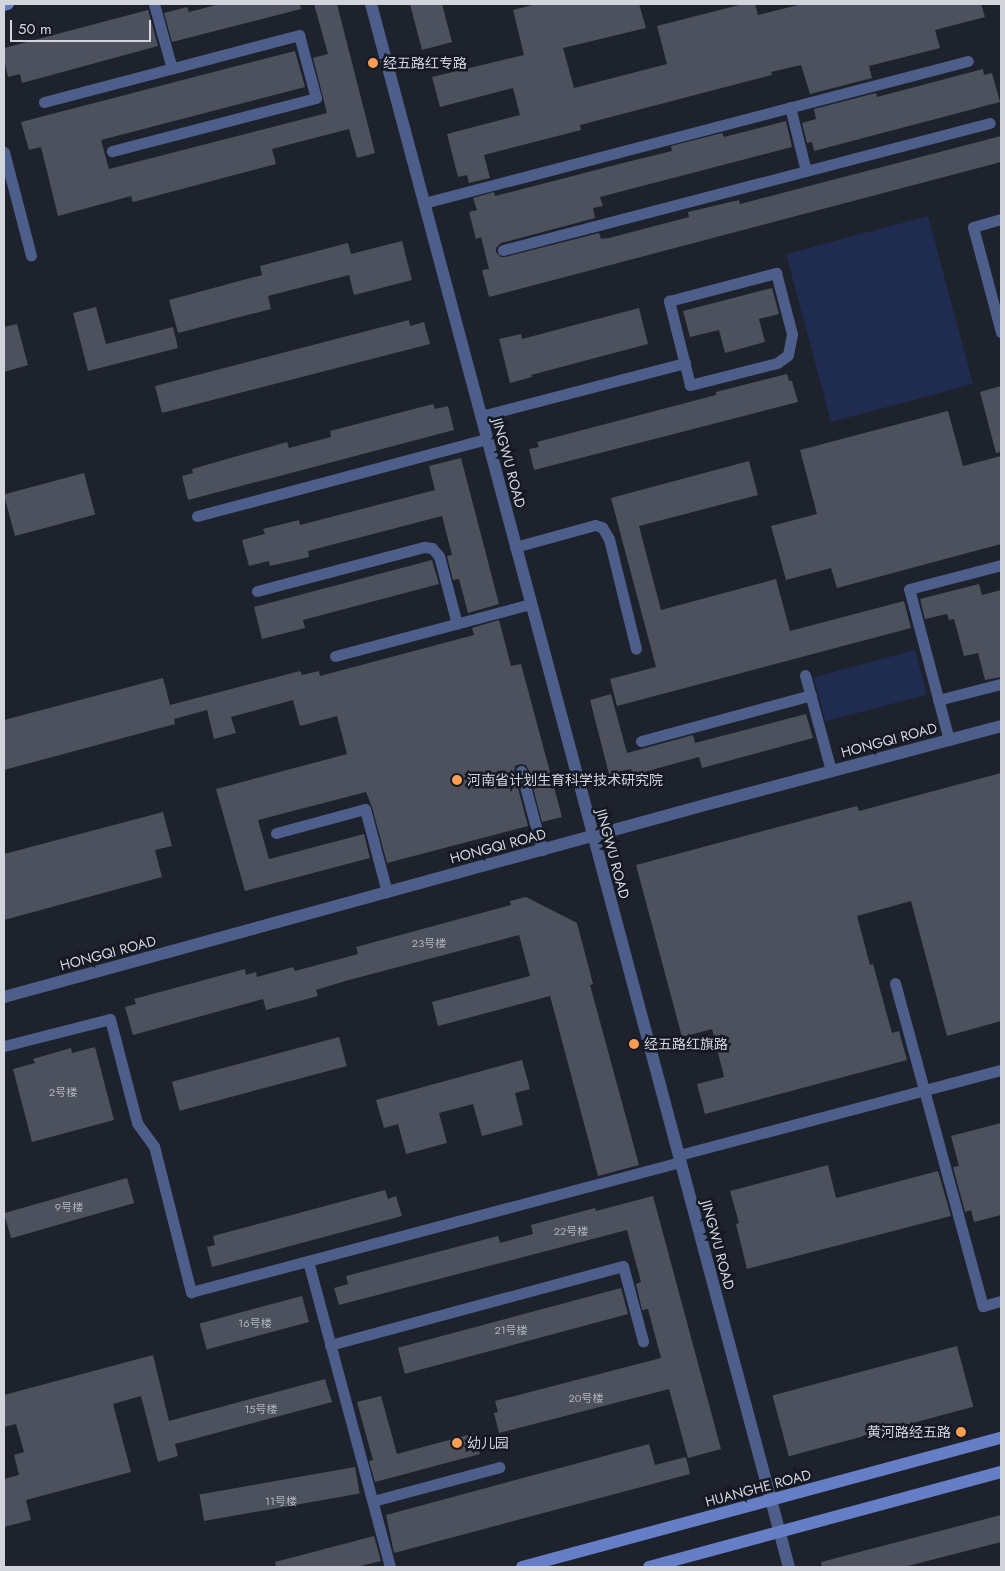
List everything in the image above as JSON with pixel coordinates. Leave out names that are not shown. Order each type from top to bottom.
[{"type":"main road","points":[[4,5],[8,4]]},
{"type":"main road","name":"HUANGHE ROAD","points":[[522,1567],[1001,1438]]},
{"type":"main road","points":[[650,1567],[1001,1472]]},
{"type":"street","name":"JINGWU ROAD","points":[[371,4],[789,1567]]},
{"type":"street","name":"HONGQI ROAD","points":[[4,997],[1001,726]]},
{"type":"lane","points":[[154,4],[172,68]]},
{"type":"lane","points":[[44,102],[299,35],[316,98],[112,151]]},
{"type":"lane","points":[[424,203],[968,60]]},
{"type":"lane","points":[[790,107],[806,170]]},
{"type":"lane","points":[[504,250],[990,122]]},
{"type":"lane","points":[[4,152],[31,256]]},
{"type":"lane","points":[[1001,219],[973,227],[1001,332]]},
{"type":"lane","points":[[776,273],[792,334],[788,355],[777,363],[690,385],[685,364],[668,301],[776,273]]},
{"type":"lane","points":[[481,416],[685,364]]},
{"type":"lane","points":[[197,516],[487,439]]},
{"type":"lane","points":[[516,547],[595,525],[602,527],[609,538],[636,649]]},
{"type":"lane","points":[[257,591],[424,547],[432,548],[439,556],[457,624]]},
{"type":"lane","points":[[949,740],[909,589],[1001,565]]},
{"type":"lane","points":[[335,656],[531,604]]},
{"type":"lane","points":[[806,675],[831,772]]},
{"type":"lane","points":[[938,700],[1001,684]]},
{"type":"lane","points":[[641,740],[811,695]]},
{"type":"lane","points":[[521,771],[542,850]]},
{"type":"lane","points":[[276,833],[365,809],[387,892]]},
{"type":"lane","points":[[895,983],[983,1306],[1001,1301]]},
{"type":"lane","points":[[4,1046],[110,1018],[137,1123],[154,1146],[191,1292],[1001,1070]]},
{"type":"lane","points":[[308,1261],[390,1567]]},
{"type":"lane","points":[[330,1345],[623,1266],[643,1341]]},
{"type":"lane","points":[[372,1501],[500,1467]]},
{"type":"shaded area","points":[[928,216],[973,384],[831,422],[786,254]]},
{"type":"shaded area","points":[[915,650],[927,694],[825,722],[814,677]]},
{"type":"building","points":[[220,4],[300,4],[301,9],[172,42],[164,13],[187,7],[189,12]]},
{"type":"building","points":[[314,4],[337,4],[375,153],[357,158],[349,129],[272,149],[276,164],[133,202],[131,196],[58,216],[41,147],[29,150],[21,122],[295,51],[305,87],[101,140],[109,169],[327,113],[313,58],[328,54]]},
{"type":"building","points":[[410,4],[442,4],[452,42],[422,50]]},
{"type":"building","points":[[536,4],[639,4],[646,28],[563,48],[574,88],[667,64],[657,26],[743,4],[755,4],[758,15],[802,4],[981,4],[985,17],[935,30],[940,48],[869,66],[872,78],[810,94],[801,65],[771,72],[772,75],[580,125],[581,130],[484,155],[490,178],[469,183],[467,175],[458,177],[447,134],[520,115],[513,88],[440,107],[432,77],[524,55],[513,10]]},
{"type":"building","points":[[148,10],[158,46],[22,83],[20,74],[8,77],[4,60],[4,48]]},
{"type":"building","points":[[983,69],[984,75],[992,73],[1000,102],[814,151],[812,142],[807,143],[802,123],[816,119],[814,109],[876,93],[877,97]]},
{"type":"building","points":[[786,121],[792,147],[600,197],[603,206],[593,208],[595,218],[501,243],[496,248],[496,252],[501,257],[505,257],[599,233],[601,239],[609,238],[689,217],[688,212],[739,200],[740,204],[1001,136],[1001,162],[489,297],[482,270],[489,269],[481,237],[476,239],[469,212],[477,210],[473,198],[494,192],[495,196],[672,151],[671,146],[722,133],[724,137]]},
{"type":"building","points":[[402,241],[412,280],[354,295],[349,275],[268,296],[271,309],[178,333],[169,300],[262,275],[260,266],[348,243],[351,254]]},
{"type":"building","points":[[772,288],[779,314],[759,319],[765,342],[725,353],[719,330],[690,337],[683,311]]},
{"type":"building","points":[[96,307],[106,344],[173,327],[178,348],[88,371],[73,313]]},
{"type":"building","points":[[639,308],[648,344],[531,375],[532,377],[510,383],[499,339],[521,334],[522,339]]},
{"type":"building","points":[[409,320],[410,326],[424,322],[430,344],[162,413],[155,386]]},
{"type":"building","points":[[17,324],[28,365],[4,372],[4,327]]},
{"type":"building","points":[[787,374],[789,381],[792,381],[798,402],[534,470],[529,449],[539,447],[537,442],[716,395],[716,392]]},
{"type":"building","points":[[1001,386],[1001,452],[996,453],[980,392]]},
{"type":"building","points":[[433,404],[435,409],[448,406],[454,430],[188,500],[182,476],[193,473],[192,469],[287,442],[289,448],[331,437],[330,431]]},
{"type":"building","points":[[948,411],[963,466],[1001,456],[1001,544],[837,588],[831,568],[786,580],[771,526],[817,514],[800,450]]},
{"type":"building","points":[[461,458],[499,604],[468,613],[459,579],[453,580],[447,556],[452,555],[442,516],[308,551],[309,557],[270,566],[269,561],[249,566],[242,540],[265,534],[263,529],[299,520],[300,525],[435,490],[429,466]]},
{"type":"building","points":[[749,461],[758,495],[639,526],[661,610],[776,579],[790,631],[904,601],[911,628],[617,706],[610,679],[656,667],[611,498]]},
{"type":"building","points":[[84,473],[95,515],[15,536],[4,494]]},
{"type":"building","points":[[432,560],[439,584],[303,620],[305,628],[262,639],[254,607]]},
{"type":"building","points":[[979,584],[982,595],[1001,590],[1001,677],[985,680],[978,653],[964,656],[954,619],[949,620],[947,614],[925,619],[920,599]]},
{"type":"building","points":[[499,620],[511,666],[521,664],[562,817],[542,822],[528,769],[526,765],[520,764],[515,766],[514,773],[528,826],[387,863],[366,792],[258,820],[269,859],[364,834],[370,858],[245,891],[216,789],[347,754],[337,716],[300,726],[293,700],[231,717],[236,733],[214,739],[207,710],[174,719],[175,724],[4,770],[4,720],[163,678],[170,705],[300,671],[302,675],[319,671],[320,676],[474,635],[472,628]]},
{"type":"building","points":[[611,694],[627,753],[693,735],[695,743],[806,714],[813,738],[702,768],[699,757],[633,775],[631,769],[609,774],[590,700]]},
{"type":"building","points":[[1001,773],[1001,1021],[947,1036],[911,901],[857,916],[870,965],[873,964],[892,1033],[899,1031],[907,1060],[705,1114],[697,1084],[724,1077],[712,1029],[682,1037],[636,865],[857,806],[859,811]]},
{"type":"building","points":[[163,812],[172,846],[155,850],[162,877],[4,920],[4,854]]},
{"type":"building","points":[[526,897],[577,923],[593,984],[590,985],[639,1165],[598,1176],[550,996],[438,1026],[432,1002],[530,976],[519,935],[349,980],[316,990],[318,996],[266,1010],[263,999],[133,1035],[125,1007],[136,1004],[134,999],[245,969],[246,975],[256,972],[257,977],[293,967],[295,971],[358,954],[356,947],[511,905],[510,901]]},
{"type":"building","points":[[339,1037],[347,1066],[180,1111],[172,1082]]},
{"type":"building","points":[[95,1047],[114,1120],[32,1142],[13,1069],[35,1063],[33,1059],[71,1048],[72,1053]]},
{"type":"building","points":[[522,1060],[530,1089],[515,1093],[523,1125],[482,1136],[473,1104],[439,1113],[447,1143],[406,1154],[398,1124],[384,1128],[376,1100]]},
{"type":"building","points":[[1001,1123],[1001,1215],[974,1222],[971,1210],[965,1212],[953,1167],[959,1166],[951,1136]]},
{"type":"building","points":[[828,1165],[836,1198],[938,1171],[951,1216],[747,1269],[736,1224],[739,1223],[730,1191]]},
{"type":"building","points":[[127,1178],[134,1203],[11,1238],[4,1213]]},
{"type":"building","points":[[385,1190],[388,1199],[396,1196],[402,1216],[212,1267],[207,1247],[215,1245],[213,1236]]},
{"type":"building","points":[[653,1196],[721,1449],[688,1458],[669,1389],[499,1433],[494,1413],[498,1412],[495,1401],[661,1358],[648,1309],[642,1310],[636,1284],[641,1282],[627,1230],[339,1305],[334,1288],[348,1284],[346,1276],[498,1236],[500,1243],[533,1234],[531,1225],[595,1208],[596,1211]]},
{"type":"building","points":[[621,1288],[628,1314],[405,1374],[398,1348]]},
{"type":"building","points":[[302,1296],[309,1322],[207,1350],[200,1323]]},
{"type":"building","points":[[957,1346],[973,1407],[789,1456],[773,1395]]},
{"type":"building","points":[[153,1355],[169,1421],[325,1379],[332,1402],[175,1444],[178,1456],[158,1462],[141,1396],[113,1404],[131,1472],[26,1500],[31,1520],[4,1527],[4,1479],[19,1475],[14,1455],[24,1452],[16,1424],[4,1427],[4,1395]]},
{"type":"building","name":"幼儿园","points":[[381,1396],[397,1454],[475,1433],[480,1454],[375,1482],[369,1461],[373,1460],[357,1402]]},
{"type":"building","points":[[649,1444],[655,1465],[686,1457],[690,1474],[394,1553],[386,1515]]},
{"type":"building","points":[[355,1467],[360,1494],[204,1521],[199,1494]]},
{"type":"building","points":[[1001,1515],[1001,1542],[904,1567],[822,1567],[821,1562]]},
{"type":"building","points":[[374,1536],[381,1561],[357,1567],[276,1567],[275,1562]]},
{"type":"place","name":"经五路红专路","points":[[373,63]]},
{"type":"place","name":"河南省计划生育科学技术研究院","points":[[457,780]]},
{"type":"place","name":"经五路红旗路","points":[[634,1044]]},
{"type":"place","name":"黄河路经五路","points":[[961,1432]]},
{"type":"place","name":"幼儿园","points":[[457,1443]]}]
